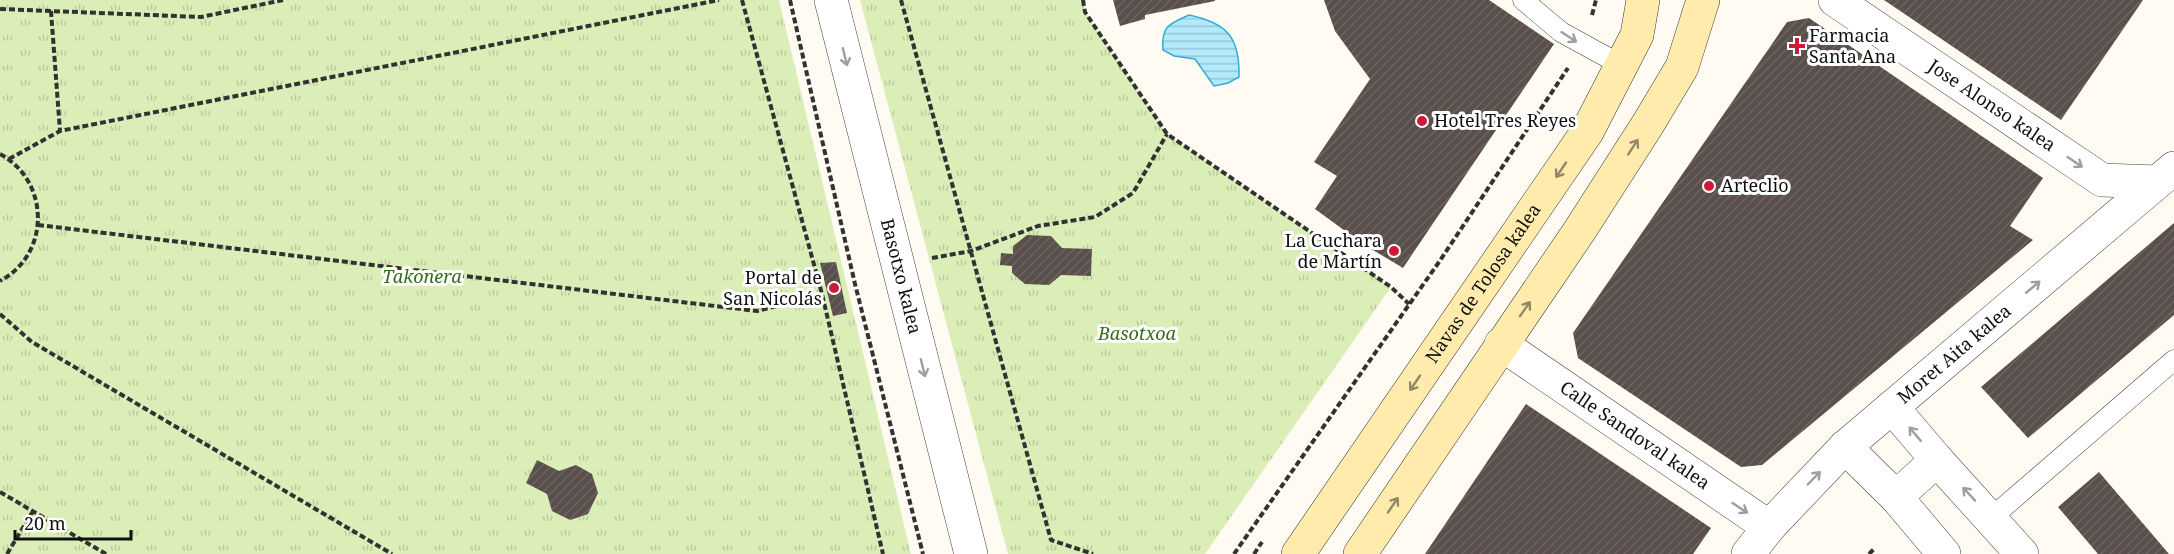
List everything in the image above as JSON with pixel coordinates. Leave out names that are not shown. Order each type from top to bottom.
[{"type":"street","name":"Basotxo kalea","points":[[831,0],[970,554]]},
{"type":"street","name":"Navas de Tolosa kalea","points":[[1298,554],[1587,132],[1637,35],[1643,0]]},
{"type":"street","points":[[1360,554],[1580,230],[1682,67],[1703,0]]},
{"type":"street","name":"Jose Alonso kalea","points":[[1835,0],[2102,180],[2165,175]]},
{"type":"street","name":"Moret Aita kalea","points":[[1748,554],[1769,527],[1845,447],[2165,175]]},
{"type":"street","name":"Calle Sandoval kalea","points":[[1501,344],[1769,527]]},
{"type":"street","points":[[1892,407],[2022,554]]},
{"type":"street","points":[[1845,447],[1896,497],[1944,554]]},
{"type":"street","points":[[1896,497],[1937,460]]},
{"type":"lane","points":[[1523,0],[1554,27],[1582,46],[1623,66]]},
{"type":"lane","points":[[1991,518],[2174,360]]},
{"type":"path","points":[[0,9],[201,17],[283,0]]},
{"type":"path","points":[[9,159],[60,131],[719,0]]},
{"type":"path","points":[[742,0],[822,294],[883,554]]},
{"type":"path","points":[[790,0],[855,284],[923,554]]},
{"type":"path","points":[[901,0],[1051,540],[1093,554]]},
{"type":"path","points":[[1083,0],[1085,12],[1167,134],[1391,287],[1409,304]]},
{"type":"path","points":[[1234,554],[1409,304],[1582,46],[1596,0]]},
{"type":"path","points":[[51,11],[60,131]]},
{"type":"path","points":[[898,270],[929,259],[971,251],[1038,226],[1095,217],[1133,193],[1167,134]]},
{"type":"path","points":[[0,154],[23,172],[33,188],[38,206],[38,225],[34,244],[24,262],[0,281]]},
{"type":"path","points":[[38,225],[757,311],[822,294]]},
{"type":"path","points":[[0,314],[32,342],[392,554]]},
{"type":"path","points":[[0,492],[106,554]]},
{"type":"path","points":[[7,554],[33,511]]},
{"type":"path","points":[[1869,554],[1875,549]]},
{"type":"green space","name":"Takonera","points":[[0,0],[779,0],[911,554],[0,554]]},
{"type":"green space","name":"Basotxoa","points":[[860,0],[1083,0],[1085,12],[1167,134],[1391,287],[1205,554],[1008,554]]},
{"type":"water","points":[[1189,15],[1213,22],[1229,34],[1237,52],[1239,77],[1228,83],[1214,86],[1195,59],[1174,56],[1163,50],[1165,31],[1171,24]]},
{"type":"building","points":[[1113,0],[1215,1],[1145,15],[1145,19],[1120,26]]},
{"type":"building","name":"Hotel Tres Reyes","points":[[1324,0],[1489,0],[1554,44],[1403,268],[1363,244],[1315,209],[1337,176],[1314,162],[1370,79],[1335,31]]},
{"type":"building","points":[[1884,0],[2143,0],[2061,120]]},
{"type":"building","points":[[1809,18],[2043,178],[2010,226],[2033,240],[1762,465],[1741,467],[1578,358],[1573,333],[1787,22]]},
{"type":"building","points":[[2174,223],[2174,315],[2028,438],[1981,387]]},
{"type":"building","points":[[1027,235],[1051,236],[1062,248],[1092,249],[1091,276],[1061,275],[1049,285],[1025,284],[1012,273],[1012,266],[1000,265],[1001,253],[1013,254],[1013,246]]},
{"type":"building","name":"Portal de San Nicolás","points":[[836,262],[847,313],[833,316],[820,263]]},
{"type":"building","points":[[1526,404],[1711,528],[1693,554],[1425,554]]},
{"type":"building","points":[[537,460],[559,471],[576,465],[592,474],[598,493],[588,514],[570,520],[552,511],[547,494],[526,483]]},
{"type":"building","points":[[2099,472],[2169,554],[2098,554],[2058,507]]},
{"type":"place","name":"Farmacia Santa Ana","points":[[1797,46]]},
{"type":"place","name":"Hotel Tres Reyes","points":[[1422,121]]},
{"type":"place","name":"Arteclio","points":[[1709,186]]},
{"type":"place","name":"La Cuchara de Martín","points":[[1394,251]]},
{"type":"place","name":"Portal de San Nicolás","points":[[834,288]]}]
